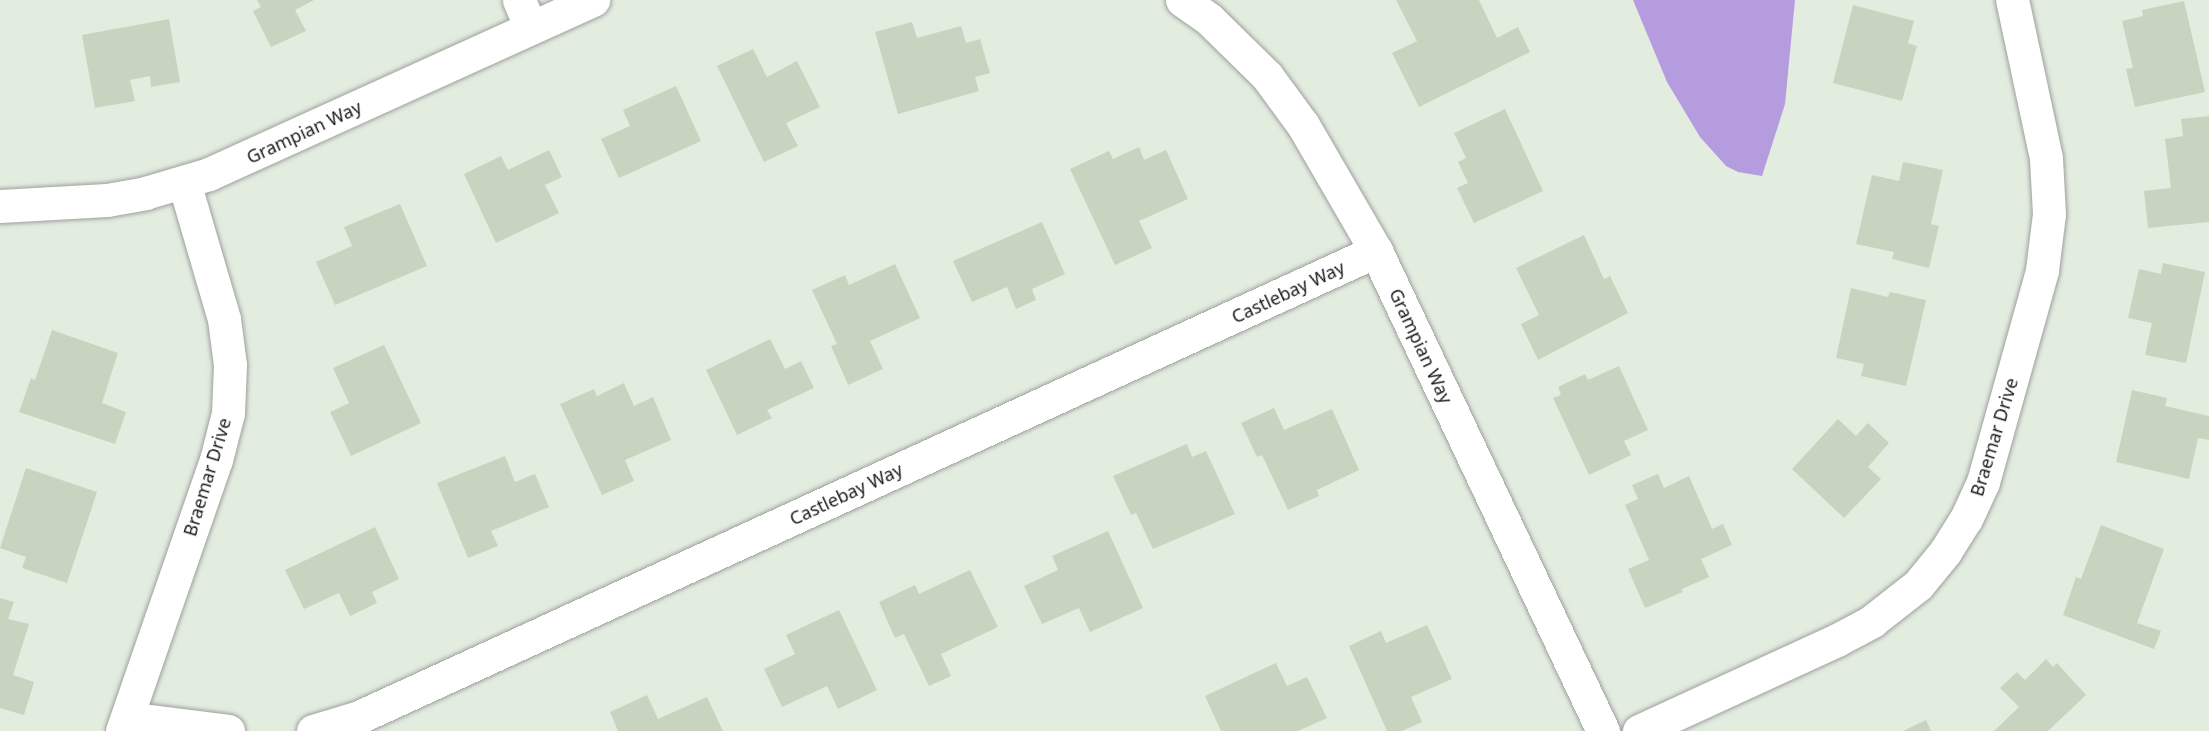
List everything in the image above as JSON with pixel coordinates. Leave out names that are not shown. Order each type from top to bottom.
[{"type":"street","name":"Grampian Way","points":[[0,206],[107,200],[184,182],[225,168],[525,14],[593,0]]},
{"type":"street","name":"Grampian Way","points":[[1182,0],[1209,19],[1267,76],[1303,125],[1377,251],[1603,731]]},
{"type":"street","name":"Braemar Drive","points":[[1639,731],[1837,640],[1872,621],[1918,585],[1945,552],[1966,519],[1983,482],[2042,270],[2049,214],[2046,158],[2012,0]]},
{"type":"street","name":"Braemar Drive","points":[[124,724],[216,460],[228,413],[230,366],[224,319],[184,182]]},
{"type":"street","name":"Castlebay Way","points":[[313,731],[359,717],[1377,251]]},
{"type":"street","points":[[124,724],[228,731]]},
{"type":"shaded area","points":[[1633,0],[1795,0],[1785,104],[1762,176],[1738,172],[1726,166],[1700,137],[1667,82]]},
{"type":"building","points":[[257,0],[314,0],[295,10],[306,31],[271,47],[253,11],[261,7]]},
{"type":"building","points":[[1396,0],[1479,0],[1497,38],[1518,27],[1530,52],[1419,107],[1392,53],[1417,41]]},
{"type":"building","points":[[2184,1],[2205,92],[2135,107],[2126,69],[2133,68],[2122,21],[2143,16],[2142,10]]},
{"type":"building","points":[[1853,5],[1914,21],[1908,43],[1917,46],[1902,101],[1833,83]]},
{"type":"building","points":[[169,19],[180,82],[151,87],[150,76],[130,80],[135,101],[95,108],[82,35]]},
{"type":"building","points":[[912,22],[917,38],[961,26],[966,43],[980,39],[990,73],[975,77],[979,91],[898,114],[875,32]]},
{"type":"building","points":[[753,49],[767,77],[797,61],[820,107],[786,123],[798,146],[764,162],[717,66]]},
{"type":"building","points":[[676,86],[701,141],[619,178],[601,139],[630,126],[623,110]]},
{"type":"building","points":[[1505,109],[1543,191],[1474,223],[1457,188],[1468,183],[1458,162],[1466,158],[1454,133]]},
{"type":"building","points":[[2209,116],[2209,222],[2148,228],[2144,191],[2171,188],[2165,139],[2183,136],[2181,119]]},
{"type":"building","points":[[1139,147],[1144,160],[1166,150],[1188,199],[1139,221],[1152,248],[1115,265],[1070,169],[1109,151],[1113,159]]},
{"type":"building","points":[[549,150],[562,177],[545,185],[559,213],[496,243],[464,174],[501,156],[508,170]]},
{"type":"building","points":[[1903,162],[1943,170],[1931,224],[1939,226],[1929,268],[1892,259],[1894,252],[1856,244],[1872,175],[1899,181]]},
{"type":"building","points":[[400,204],[427,266],[335,305],[316,262],[352,246],[344,227]]},
{"type":"building","points":[[1042,222],[1065,274],[1032,289],[1036,300],[1016,309],[1007,287],[972,302],[953,261]]},
{"type":"building","points":[[1584,235],[1604,279],[1610,276],[1628,313],[1538,360],[1521,324],[1539,315],[1516,268]]},
{"type":"building","points":[[2163,263],[2205,272],[2186,363],[2145,355],[2152,323],[2128,318],[2139,269],[2161,274]]},
{"type":"building","points":[[895,264],[920,318],[870,341],[883,369],[848,385],[831,346],[837,344],[812,290],[845,275],[849,285]]},
{"type":"building","points":[[1851,288],[1888,297],[1890,292],[1926,300],[1906,386],[1861,376],[1864,364],[1836,358]]},
{"type":"building","points":[[52,330],[118,353],[102,403],[126,412],[115,444],[19,412],[31,378],[35,380]]},
{"type":"building","points":[[770,339],[785,369],[801,361],[814,388],[767,410],[772,418],[737,435],[706,370]]},
{"type":"building","points":[[384,345],[421,423],[351,456],[330,412],[349,403],[333,368]]},
{"type":"building","points":[[1619,366],[1648,430],[1624,441],[1631,455],[1589,475],[1553,398],[1561,395],[1558,387],[1585,374],[1588,380]]},
{"type":"building","points":[[624,383],[634,406],[653,397],[671,440],[625,460],[634,481],[602,495],[560,404],[594,389],[597,396]]},
{"type":"building","points":[[2132,390],[2167,398],[2165,406],[2209,416],[2209,440],[2198,438],[2189,479],[2116,462]]},
{"type":"building","points":[[1274,408],[1284,430],[1332,409],[1359,470],[1317,490],[1319,496],[1288,510],[1262,455],[1257,457],[1241,423]]},
{"type":"building","points":[[1838,419],[1856,436],[1868,423],[1889,443],[1868,467],[1881,479],[1844,518],[1792,469]]},
{"type":"building","points":[[1187,444],[1192,457],[1206,451],[1235,514],[1153,549],[1136,513],[1131,515],[1113,476]]},
{"type":"building","points":[[505,456],[515,482],[535,474],[549,507],[491,531],[498,546],[468,558],[437,483]]},
{"type":"building","points":[[26,468],[97,492],[67,583],[22,568],[26,557],[0,548]]},
{"type":"building","points":[[1658,474],[1664,488],[1689,476],[1712,529],[1723,524],[1732,545],[1701,559],[1709,577],[1682,589],[1683,592],[1645,608],[1628,569],[1649,560],[1625,505],[1638,499],[1632,485]]},
{"type":"building","points":[[2101,525],[2164,549],[2137,623],[2161,631],[2154,649],[2063,615],[2076,577],[2081,579]]},
{"type":"building","points":[[375,527],[399,579],[372,592],[377,603],[350,616],[339,593],[304,609],[285,570]]},
{"type":"building","points":[[1108,531],[1143,608],[1090,632],[1079,608],[1042,624],[1024,586],[1058,570],[1052,556]]},
{"type":"building","points":[[970,570],[998,627],[941,654],[951,676],[929,686],[904,634],[895,638],[879,602],[915,585],[919,594]]},
{"type":"building","points":[[0,598],[14,602],[8,619],[29,624],[13,675],[34,682],[24,715],[0,708]]},
{"type":"building","points":[[839,610],[877,690],[838,709],[827,686],[782,707],[764,669],[795,654],[786,635]]},
{"type":"building","points":[[1427,625],[1452,679],[1411,697],[1422,722],[1402,731],[1387,731],[1349,646],[1381,631],[1386,643]]},
{"type":"building","points":[[2046,659],[2053,667],[2057,663],[2086,695],[2048,731],[1994,731],[2019,707],[2000,688],[2017,672],[2025,680]]},
{"type":"building","points":[[1276,663],[1287,686],[1307,677],[1327,718],[1298,731],[1221,731],[1205,696]]},
{"type":"building","points":[[647,695],[658,719],[707,697],[723,731],[618,731],[610,712]]},
{"type":"building","points":[[1926,720],[1931,731],[1903,731]]}]
